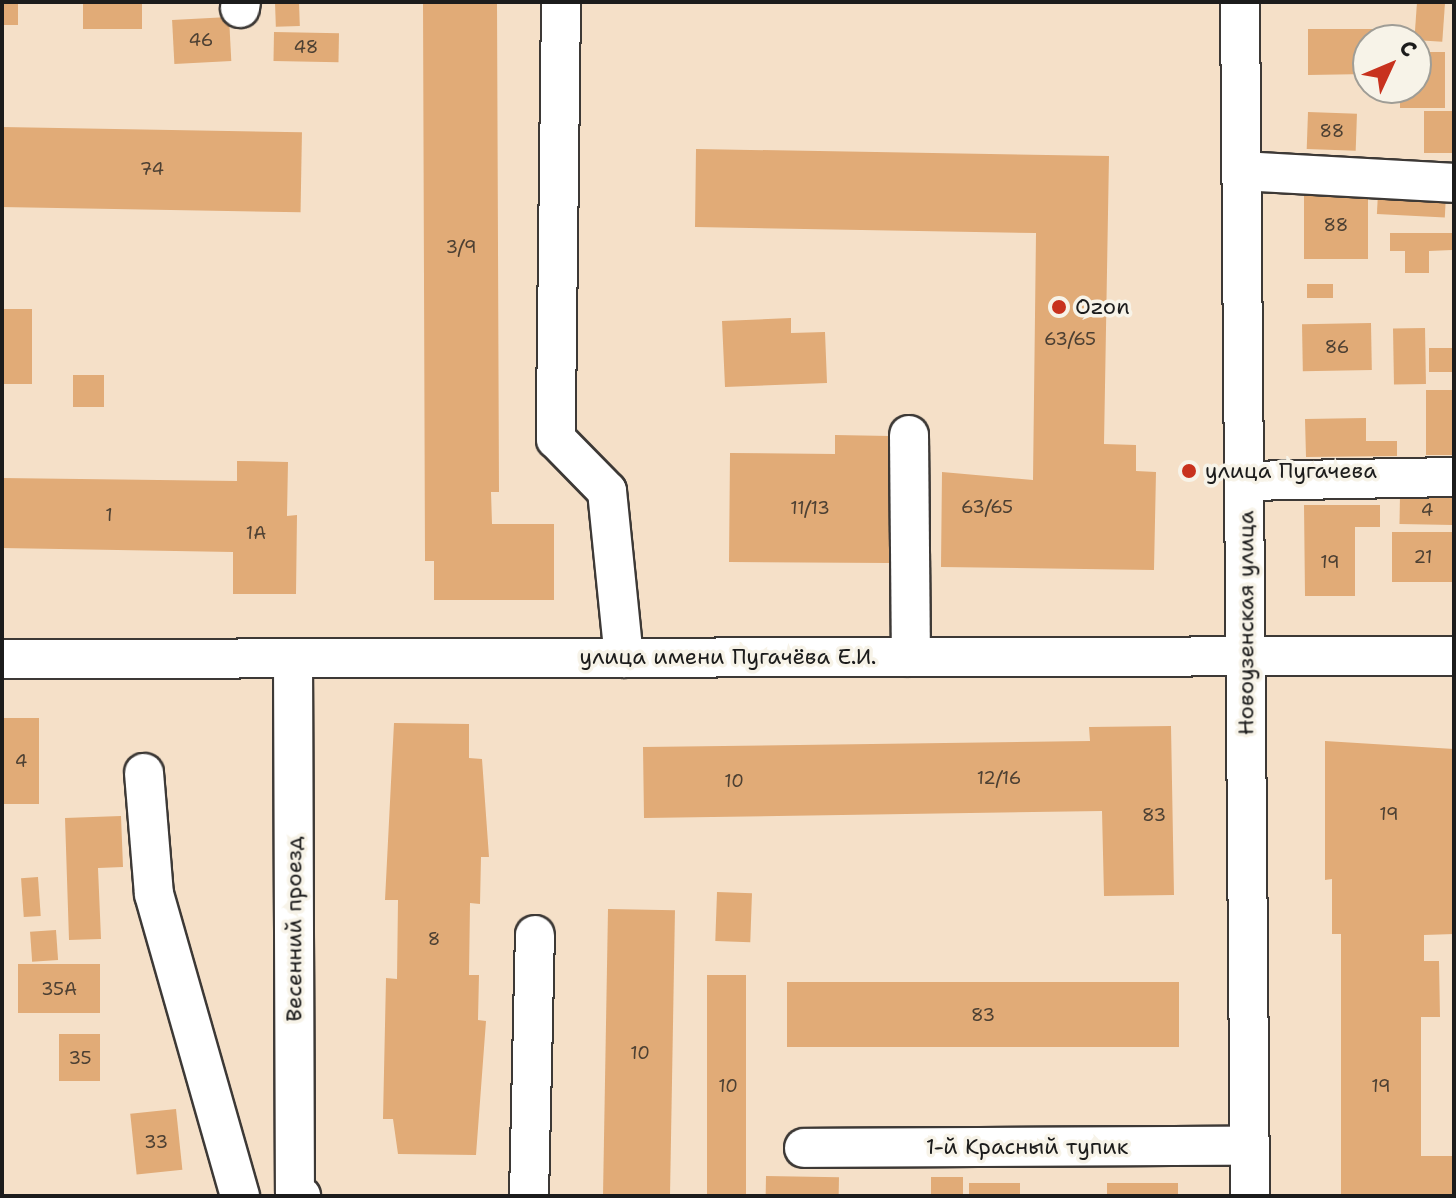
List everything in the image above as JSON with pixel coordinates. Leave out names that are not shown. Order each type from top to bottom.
[{"type":"street","points":[[561,2],[556,439],[607,491],[624,658]]},
{"type":"street","name":"Новоузенская улица","points":[[1240,2],[1250,1196]]},
{"type":"street","points":[[1242,171],[1454,183]]},
{"type":"street","points":[[909,435],[911,657]]},
{"type":"street","points":[[1245,481],[1454,477]]},
{"type":"street","name":"улица имени Пугачёва Е.И.","points":[[2,659],[1454,656]]},
{"type":"street","name":"Весенний проезд","points":[[293,658],[295,1193],[301,1196]]},
{"type":"street","points":[[144,773],[154,894],[240,1196]]},
{"type":"street","points":[[529,1196],[535,935]]},
{"type":"street","name":"1-й Красный тупик","points":[[804,1148],[1250,1146]]},
{"type":"building","points":[[2,2],[18,2],[18,25],[2,25]]},
{"type":"building","points":[[83,2],[142,2],[142,29],[83,29]]},
{"type":"building","points":[[299,2],[300,26],[276,27],[275,3]]},
{"type":"building","points":[[423,2],[497,2],[499,492],[491,492],[492,524],[554,524],[554,600],[434,600],[434,561],[425,561]]},
{"type":"building","points":[[1417,2],[1445,4],[1442,42],[1432,41],[1432,24],[1415,24]]},
{"type":"building","points":[[229,17],[231,61],[174,64],[172,20]]},
{"type":"building","points":[[1308,29],[1352,29],[1352,74],[1308,75]]},
{"type":"building","points":[[274,32],[339,33],[338,62],[273,61]]},
{"type":"building","points":[[1432,52],[1445,52],[1445,108],[1400,108],[1400,104],[1432,104]]},
{"type":"building","points":[[1424,111],[1454,111],[1454,153],[1424,153]]},
{"type":"building","points":[[1308,112],[1357,114],[1356,151],[1307,149]]},
{"type":"building","points":[[2,127],[302,132],[301,212],[2,207]]},
{"type":"building","points":[[696,149],[1109,156],[1104,444],[1136,445],[1136,471],[1156,472],[1154,570],[941,567],[942,472],[1033,480],[1036,233],[695,227]]},
{"type":"building","points":[[1304,190],[1368,190],[1368,259],[1304,259]]},
{"type":"building","points":[[1378,193],[1446,197],[1445,218],[1377,214]]},
{"type":"building","points":[[1390,233],[1452,233],[1452,250],[1429,251],[1429,273],[1405,273],[1405,251],[1390,251]]},
{"type":"building","points":[[1307,284],[1333,284],[1333,298],[1307,298]]},
{"type":"building","points":[[2,309],[32,309],[32,384],[2,384]]},
{"type":"building","points":[[791,318],[791,333],[825,332],[827,383],[725,387],[722,321]]},
{"type":"building","points":[[1371,323],[1372,370],[1303,371],[1302,324]]},
{"type":"building","points":[[1425,328],[1426,384],[1394,385],[1393,329]]},
{"type":"building","points":[[1429,348],[1454,348],[1454,372],[1429,372]]},
{"type":"building","points":[[73,375],[104,375],[104,407],[73,407]]},
{"type":"building","points":[[1426,390],[1454,390],[1454,455],[1426,455]]},
{"type":"building","points":[[1366,418],[1366,441],[1397,441],[1397,456],[1306,457],[1305,419]]},
{"type":"building","points":[[835,435],[890,436],[889,563],[729,562],[730,453],[835,454]]},
{"type":"building","points":[[237,461],[288,462],[287,516],[297,515],[296,594],[233,594],[233,552],[2,548],[2,478],[237,481]]},
{"type":"building","points":[[1400,495],[1454,496],[1453,525],[1399,524]]},
{"type":"building","points":[[1304,505],[1380,505],[1380,527],[1355,527],[1355,596],[1305,596]]},
{"type":"building","points":[[1392,532],[1454,532],[1454,582],[1392,582]]},
{"type":"building","points":[[2,718],[39,718],[39,804],[2,804]]},
{"type":"building","points":[[394,723],[469,724],[469,758],[482,759],[489,857],[481,857],[480,904],[470,903],[469,975],[479,975],[478,1020],[486,1021],[476,1155],[398,1154],[393,1119],[383,1119],[386,978],[397,979],[398,900],[385,900]]},
{"type":"building","points":[[1171,726],[1174,895],[1104,896],[1102,811],[644,818],[643,747],[1090,741],[1089,727]]},
{"type":"building","points":[[1325,741],[1454,749],[1454,934],[1424,935],[1424,961],[1439,961],[1440,1017],[1421,1017],[1421,1156],[1454,1156],[1454,1196],[1341,1196],[1341,934],[1332,934],[1332,879],[1325,880]]},
{"type":"building","points":[[121,816],[123,867],[98,868],[101,939],[69,940],[65,818]]},
{"type":"building","points":[[38,877],[41,916],[24,917],[21,878]]},
{"type":"building","points":[[717,892],[752,893],[750,942],[715,941]]},
{"type":"building","points":[[608,909],[675,910],[670,1196],[603,1196]]},
{"type":"building","points":[[56,930],[58,960],[32,962],[30,932]]},
{"type":"building","points":[[18,964],[100,964],[100,1013],[18,1013]]},
{"type":"building","points":[[707,975],[746,975],[746,1196],[707,1196]]},
{"type":"building","points":[[787,982],[1179,982],[1179,1047],[787,1047]]},
{"type":"building","points":[[59,1034],[100,1034],[100,1081],[59,1081]]},
{"type":"building","points":[[176,1109],[182,1170],[137,1174],[130,1114]]},
{"type":"building","points":[[766,1176],[839,1177],[839,1196],[766,1196]]},
{"type":"building","points":[[931,1177],[963,1177],[963,1196],[931,1196]]},
{"type":"building","points":[[969,1183],[1020,1183],[1020,1196],[969,1196]]},
{"type":"building","points":[[1107,1183],[1178,1183],[1178,1196],[1107,1196]]},
{"type":"place","name":"Ozon","points":[[1059,307]]},
{"type":"place","name":"улица Пугачева","points":[[1189,471]]}]
